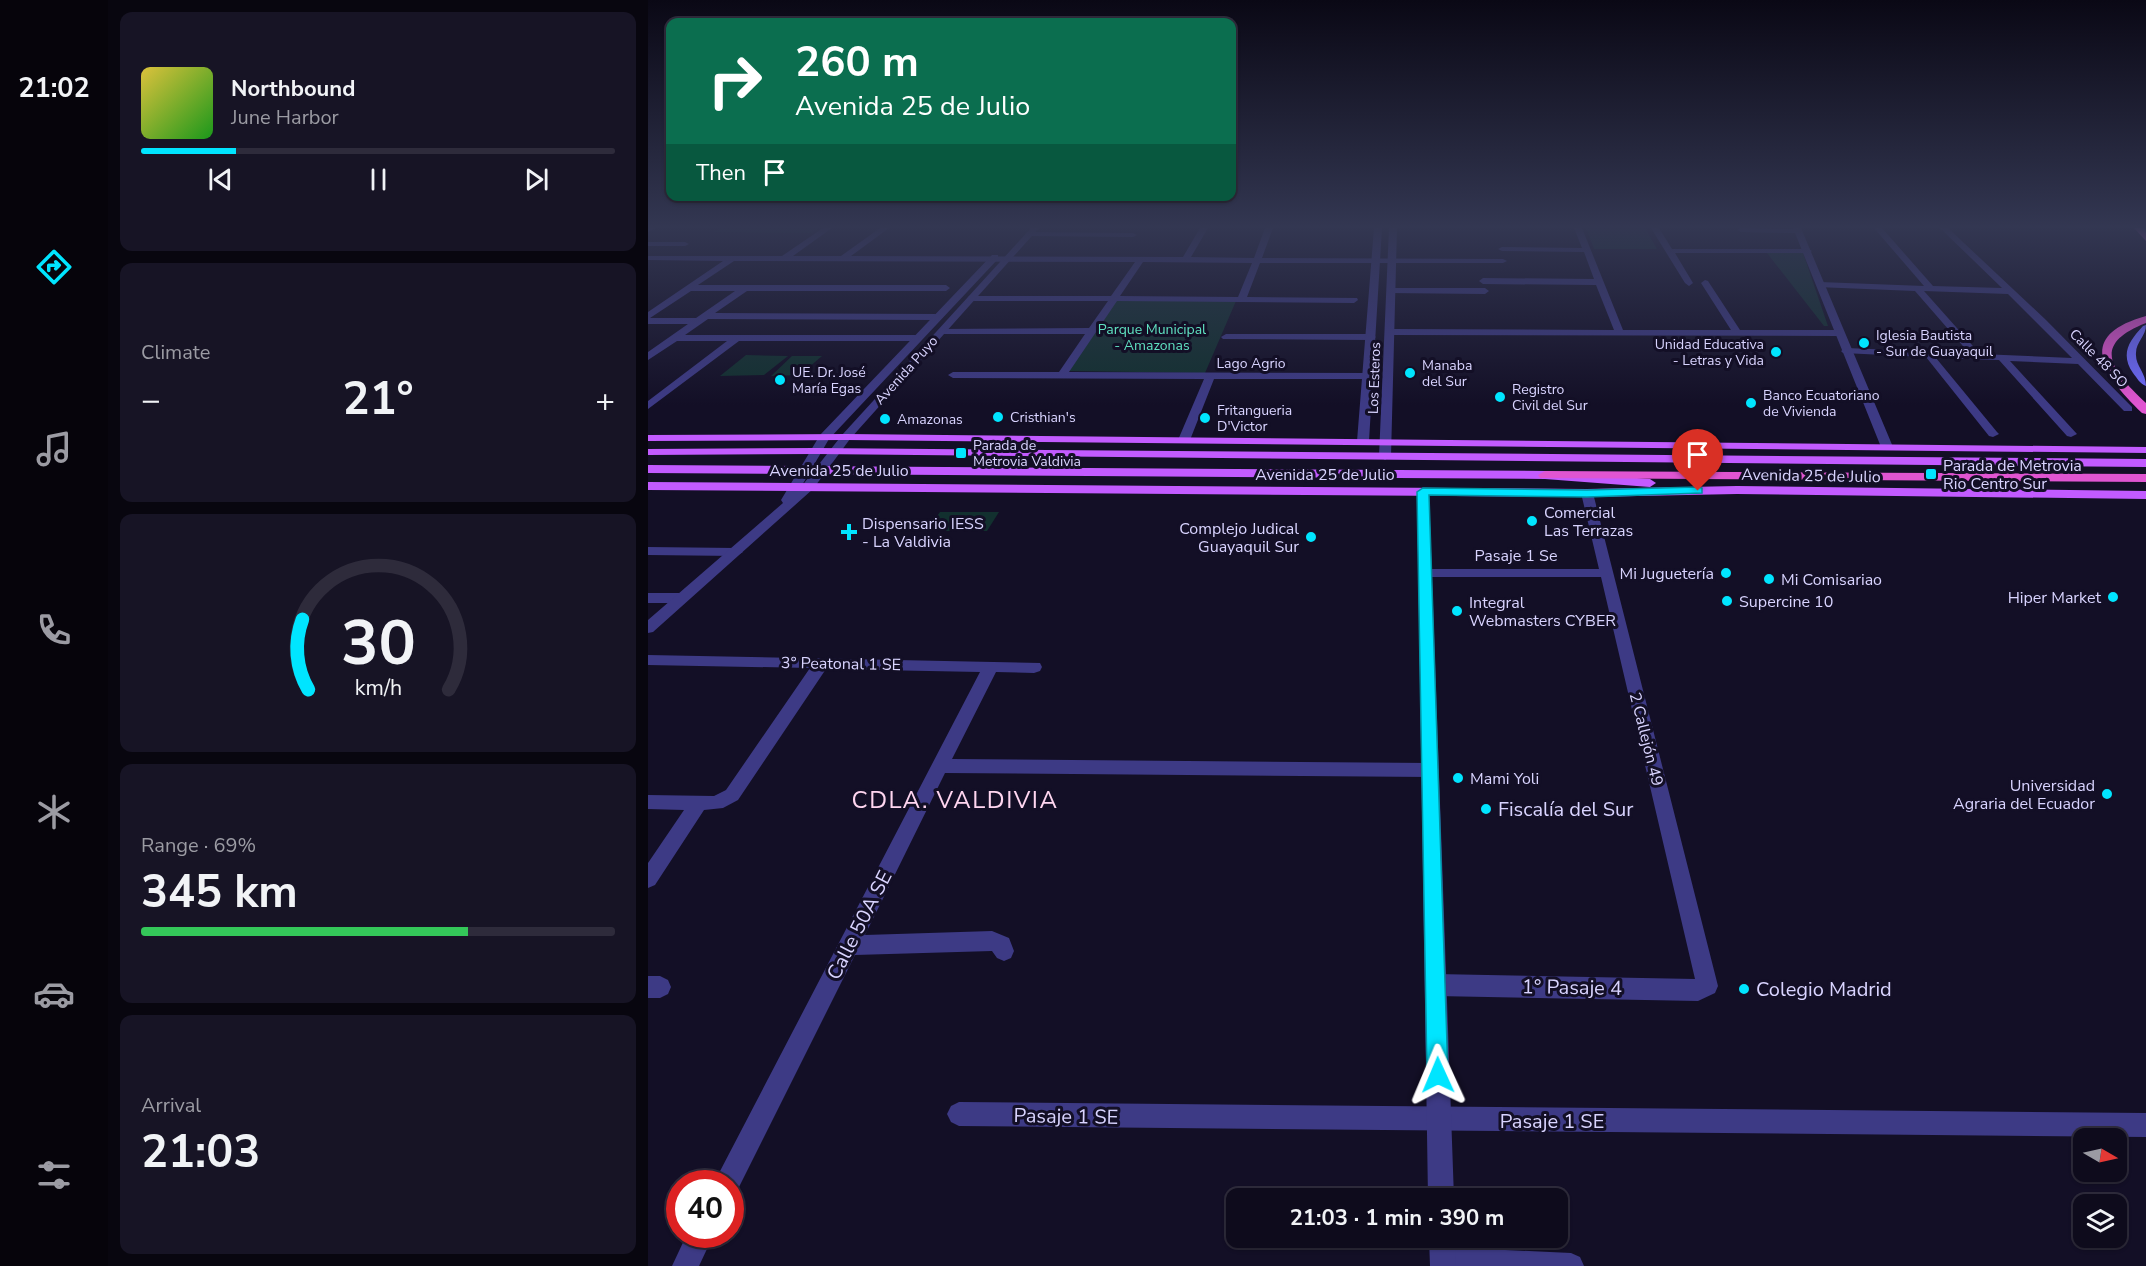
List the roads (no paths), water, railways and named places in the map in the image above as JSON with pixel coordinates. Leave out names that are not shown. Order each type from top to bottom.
[{"type":"highway","points":[[2146,319],[2124,329],[2109,341],[2106,355],[2116,378],[2146,410]]},
{"type":"highway","points":[[1545,475],[2146,478]]},
{"type":"main road","points":[[2146,328],[2135,340],[2130,352],[2133,366],[2146,382]]},
{"type":"main road","name":"Avenida 25 de Julio","points":[[648,438],[846,437],[1971,449],[2126,450],[2146,448]]},
{"type":"main road","points":[[1297,441],[1382,456]]},
{"type":"main road","points":[[1555,458],[1690,445]]},
{"type":"main road","points":[[1971,449],[2146,462]]},
{"type":"main road","name":"Avenida 25 de Julio","points":[[648,452],[816,451],[2146,462]]},
{"type":"main road","points":[[1343,474],[1374,464],[1382,456]]},
{"type":"main road","name":"Avenida 25 de Julio","points":[[648,469],[1545,475],[1737,490]]},
{"type":"main road","points":[[1335,491],[1480,475]]},
{"type":"main road","name":"Avenida 25 de Julio","points":[[648,486],[1587,493],[1737,490],[2146,495]]},
{"type":"main road","points":[[2113,495],[2146,490]]},
{"type":"street","points":[[648,316],[690,288],[742,287]]},
{"type":"street","points":[[648,357],[746,287]]},
{"type":"street","points":[[762,287],[946,288]]},
{"type":"street","name":"Avenida Puyo","points":[[780,513],[824,437],[966,287]]},
{"type":"street","name":"Avenida Puyo","points":[[648,628],[809,486],[846,437],[982,287]]},
{"type":"street","points":[[1062,375],[1122,287]]},
{"type":"street","points":[[1242,299],[1246,287]]},
{"type":"street","name":"Los Esteros","points":[[1364,441],[1374,287]]},
{"type":"street","name":"Los Esteros","points":[[1382,456],[1386,442],[1391,287]]},
{"type":"street","points":[[1601,287],[1619,331]]},
{"type":"street","points":[[1708,287],[1737,332]]},
{"type":"street","points":[[1821,287],[1887,447]]},
{"type":"street","points":[[1887,287],[2009,291]]},
{"type":"street","name":"Calle 48 SO","points":[[2005,287],[2128,409]]},
{"type":"street","points":[[1917,288],[1978,357]]},
{"type":"street","points":[[1391,291],[1485,291]]},
{"type":"street","points":[[972,298],[1354,300]]},
{"type":"street","points":[[648,321],[791,316],[938,317]]},
{"type":"street","points":[[763,339],[791,316]]},
{"type":"street","points":[[844,332],[861,316]]},
{"type":"street","points":[[942,330],[1092,331]]},
{"type":"street","points":[[1390,332],[1839,333]]},
{"type":"street","points":[[1226,337],[1371,338]]},
{"type":"street","points":[[675,338],[918,338]]},
{"type":"street","points":[[648,406],[736,339]]},
{"type":"street","points":[[1846,351],[2081,361]]},
{"type":"street","points":[[1929,355],[1993,434]]},
{"type":"street","points":[[2002,358],[2071,434]]},
{"type":"street","name":"Lago Agrio","points":[[953,375],[1368,376]]},
{"type":"street","points":[[1184,440],[1210,376]]},
{"type":"street","points":[[1423,492],[1441,1188]]},
{"type":"street","name":"2 Callejón 49","points":[[1587,493],[1707,986]]},
{"type":"street","points":[[648,551],[736,552]]},
{"type":"street","name":"Pasaje 1 Se","points":[[1425,573],[1607,573]]},
{"type":"street","points":[[648,598],[683,598]]},
{"type":"street","name":"3° Peatonal 1 SE","points":[[648,660],[1035,667]]},
{"type":"street","points":[[648,802],[723,801],[732,795],[822,663]]},
{"type":"street","name":"Calle 50A SE","points":[[734,1170],[992,666]]},
{"type":"street","points":[[940,766],[1430,770]]},
{"type":"street","points":[[648,879],[699,802]]},
{"type":"street","points":[[849,945],[992,941],[1002,945],[1004,951]]},
{"type":"street","name":"1° Pasaje 4","points":[[1436,985],[1698,990],[1707,986]]},
{"type":"street","name":"Pasaje 1 SE","points":[[959,1114],[2146,1125]]},
{"type":"street","points":[[685,1266],[694,1248]]},
{"type":"street","points":[[1443,1254],[1571,1266]]},
{"type":"place","name":"Iglesia Bautista - Sur de Guayaquil","points":[[1864,343]]},
{"type":"place","name":"Unidad Educativa - Letras y Vida","points":[[1776,352]]},
{"type":"place","name":"Manaba del Sur","points":[[1410,373]]},
{"type":"place","name":"UE. Dr. José María Egas","points":[[780,380]]},
{"type":"place","name":"Registro Civil del Sur","points":[[1500,397]]},
{"type":"place","name":"Banco Ecuatoriano de Vivienda","points":[[1751,403]]},
{"type":"place","name":"Cristhian's","points":[[998,417]]},
{"type":"place","name":"Fritangueria D'Victor","points":[[1205,418]]},
{"type":"place","name":"Amazonas","points":[[885,419]]},
{"type":"place","name":"Parada de Metrovia Valdivia","points":[[961,453]]},
{"type":"place","name":"Parada de Metrovia Rio Centro Sur","points":[[1931,474]]},
{"type":"place","name":"Comercial Las Terrazas","points":[[1532,521]]},
{"type":"place","name":"Dispensario IESS - La Valdivia","points":[[849,532]]},
{"type":"place","name":"Complejo Judical Guayaquil Sur","points":[[1311,537]]},
{"type":"place","name":"Mi Juguetería","points":[[1726,573]]},
{"type":"place","name":"Mi Comisariao","points":[[1769,579]]},
{"type":"place","name":"Hiper Market","points":[[2113,597]]},
{"type":"place","name":"Supercine 10","points":[[1727,601]]},
{"type":"place","name":"Integral Webmasters CYBER","points":[[1457,611]]},
{"type":"place","name":"Mami Yoli","points":[[1458,778]]},
{"type":"place","name":"Universidad Agraria del Ecuador","points":[[2107,794]]},
{"type":"place","name":"Fiscalía del Sur","points":[[1486,809]]},
{"type":"place","name":"Colegio Madrid","points":[[1744,989]]},
{"type":"district","name":"CDLA. VALDIVIA","points":[[955,800]]},
{"type":"park label","name":"Parque Municipal - Amazonas","points":[[1152,338]]}]
